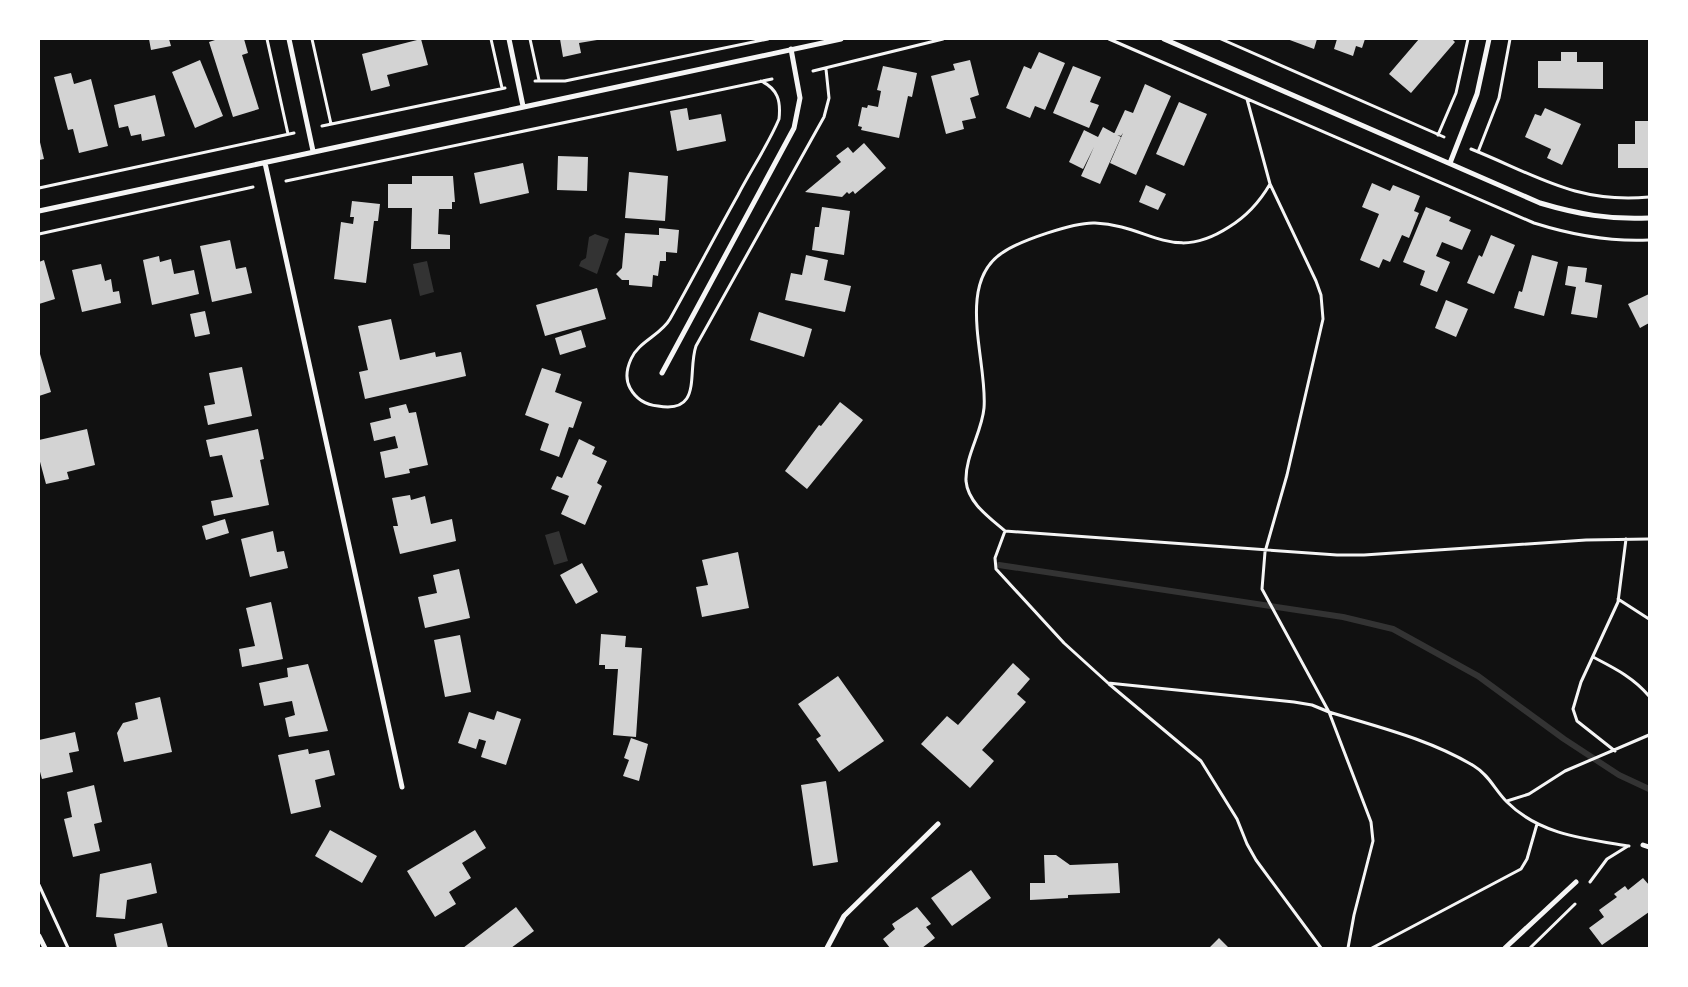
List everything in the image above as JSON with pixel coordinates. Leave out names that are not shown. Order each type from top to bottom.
[{"type":"street","points":[[289,39],[313,151]]},
{"type":"street","points":[[509,39],[523,106]]},
{"type":"street","points":[[39,211],[841,39]]},
{"type":"street","points":[[1164,39],[1540,202],[1568,212],[1599,218],[1649,218]]},
{"type":"street","points":[[1450,163],[1478,94],[1489,39]]},
{"type":"street","points":[[662,374],[794,128],[800,98],[791,49]]},
{"type":"street","points":[[265,163],[402,787]]},
{"type":"street","points":[[827,948],[844,916],[938,824]]},
{"type":"street","points":[[1505,948],[1576,882]]},
{"type":"street","points":[[39,936],[44,948]]},
{"type":"path","points":[[267,39],[288,134]]},
{"type":"path","points":[[312,39],[331,124]]},
{"type":"path","points":[[322,126],[503,88],[491,39]]},
{"type":"path","points":[[530,39],[539,80]]},
{"type":"path","points":[[534,81],[565,81],[768,39]]},
{"type":"path","points":[[813,71],[943,39]]},
{"type":"path","points":[[1109,39],[1534,223],[1570,234],[1602,239],[1649,240]]},
{"type":"path","points":[[1221,39],[1444,137]]},
{"type":"path","points":[[1438,135],[1456,94],[1468,39]]},
{"type":"path","points":[[1478,152],[1499,98],[1510,39]]},
{"type":"path","points":[[286,181],[772,78]]},
{"type":"path","points":[[1247,99],[1270,184],[1321,295],[1323,319],[1287,475],[1265,552],[1262,590],[1329,712],[1370,822],[1373,841],[1354,915],[1348,948]]},
{"type":"path","points":[[39,188],[294,133]]},
{"type":"path","points":[[1472,149],[1548,183],[1576,192],[1598,197],[1624,199],[1649,197]]},
{"type":"path","points":[[1270,184],[1262,198],[1246,216],[1211,238],[1198,243],[1173,243],[1105,224],[1093,223],[1024,242],[1001,253],[988,267],[977,296],[976,317],[984,386],[984,411],[966,481],[969,492],[980,509],[1005,531],[1265,552],[1364,555],[1416,550],[1649,539]]},
{"type":"path","points":[[39,234],[253,187]]},
{"type":"path","points":[[1005,531],[995,558],[996,569],[1064,643],[1108,683],[1201,761],[1237,819],[1256,860],[1321,948]]},
{"type":"path","points":[[1615,751],[1577,721],[1573,710],[1578,690],[1617,598],[1626,539]]},
{"type":"path","points":[[1617,598],[1649,619]]},
{"type":"path","points":[[1593,657],[1621,671],[1635,681],[1649,696]]},
{"type":"path","points":[[1108,683],[1312,705],[1431,744],[1472,765],[1489,778],[1506,801],[1538,824],[1573,837],[1630,846],[1646,846]]},
{"type":"path","points":[[1506,801],[1529,794],[1565,771],[1649,735]]},
{"type":"path","points":[[1372,948],[1521,869],[1527,859],[1538,824]]},
{"type":"path","points":[[1585,891],[1607,859],[1630,846]]},
{"type":"path","points":[[39,885],[68,948]]},
{"type":"path","points":[[1530,948],[1579,899]]},
{"type":"shaded area","points":[[595,234],[609,239],[597,274],[579,266],[581,261],[586,258],[589,237]]},
{"type":"shaded area","points":[[427,261],[434,292],[420,296],[413,264]]},
{"type":"shaded area","points":[[559,531],[568,561],[554,565],[545,535]]},
{"type":"building","points":[[149,39],[169,39],[171,46],[151,50]]},
{"type":"building","points":[[218,39],[244,39],[248,53],[242,55],[259,109],[233,117],[209,42]]},
{"type":"building","points":[[421,39],[428,65],[387,75],[390,86],[371,91],[362,54]]},
{"type":"building","points":[[560,39],[597,40],[579,43],[581,53],[563,57]]},
{"type":"building","points":[[1287,39],[1317,39],[1314,49]]},
{"type":"building","points":[[1337,39],[1365,39],[1362,48],[1356,46],[1353,56],[1334,49]]},
{"type":"building","points":[[1419,39],[1452,39],[1455,42],[1411,93],[1389,74]]},
{"type":"building","points":[[1039,52],[1065,63],[1045,110],[1035,106],[1030,118],[1006,108],[1024,66],[1031,69]]},
{"type":"building","points":[[1561,52],[1577,52],[1577,62],[1603,62],[1603,89],[1538,88],[1538,61],[1561,61]]},
{"type":"building","points":[[200,60],[223,116],[195,128],[172,72]]},
{"type":"building","points":[[970,60],[979,95],[970,98],[976,118],[962,121],[964,129],[946,134],[931,76],[955,70],[953,64]]},
{"type":"building","points":[[883,66],[917,73],[912,97],[908,96],[899,138],[861,130],[862,127],[858,126],[862,107],[867,108],[868,105],[878,107],[881,91],[877,90]]},
{"type":"building","points":[[1073,66],[1101,77],[1090,102],[1099,105],[1089,128],[1053,113]]},
{"type":"building","points":[[71,73],[74,84],[91,79],[108,146],[79,153],[73,129],[68,130],[54,77]]},
{"type":"building","points":[[1145,84],[1171,96],[1136,175],[1110,163],[1123,133],[1121,136],[1114,134],[1125,110],[1133,113]]},
{"type":"building","points":[[155,95],[165,136],[142,141],[141,134],[131,136],[128,126],[119,128],[114,105]]},
{"type":"building","points":[[1179,102],[1207,114],[1184,166],[1156,154]]},
{"type":"building","points":[[687,108],[689,120],[721,114],[726,141],[677,151],[670,111]]},
{"type":"building","points":[[1545,108],[1581,124],[1562,165],[1547,158],[1551,149],[1525,137],[1535,114],[1541,116]]},
{"type":"building","points":[[1635,121],[1649,121],[1649,168],[1618,168],[1618,144],[1635,144]]},
{"type":"building","points":[[1103,127],[1121,137],[1100,184],[1081,176],[1094,147],[1083,169],[1069,162],[1084,130],[1098,137]]},
{"type":"building","points":[[39,138],[44,159],[39,160]]},
{"type":"building","points":[[864,143],[886,168],[855,194],[853,191],[849,194],[847,192],[842,197],[805,192],[841,162],[836,156],[848,147],[853,153]]},
{"type":"building","points":[[558,156],[588,157],[587,191],[557,190]]},
{"type":"building","points":[[523,163],[529,193],[480,204],[474,173]]},
{"type":"building","points":[[629,172],[668,176],[665,221],[625,218]]},
{"type":"building","points":[[412,176],[453,176],[455,202],[452,202],[452,209],[439,209],[438,234],[450,235],[450,249],[411,249],[412,208],[388,208],[388,184],[412,184]]},
{"type":"building","points":[[1372,183],[1390,191],[1393,185],[1420,196],[1414,211],[1419,213],[1409,238],[1402,235],[1390,262],[1383,259],[1379,268],[1360,260],[1379,214],[1362,207]]},
{"type":"building","points":[[1146,185],[1166,194],[1158,210],[1139,202]]},
{"type":"building","points":[[352,201],[380,204],[378,221],[374,221],[366,283],[334,279],[341,222],[353,224],[354,217],[350,217]]},
{"type":"building","points":[[822,207],[850,211],[844,255],[812,250],[815,227],[819,227]]},
{"type":"building","points":[[1426,207],[1451,217],[1449,221],[1471,230],[1462,250],[1442,242],[1436,256],[1450,262],[1437,292],[1420,285],[1425,271],[1403,262]]},
{"type":"building","points":[[659,228],[679,230],[677,253],[666,252],[666,261],[660,261],[658,276],[653,275],[652,287],[629,285],[629,280],[622,280],[616,274],[622,268],[625,233],[659,235]]},
{"type":"building","points":[[1491,235],[1515,245],[1494,294],[1467,283],[1479,255],[1482,257]]},
{"type":"building","points":[[230,240],[236,269],[246,267],[252,293],[212,302],[200,246]]},
{"type":"building","points":[[806,255],[828,260],[824,280],[851,286],[845,312],[785,300],[791,273],[802,275]]},
{"type":"building","points":[[1532,255],[1558,262],[1544,316],[1514,308],[1519,291],[1522,292]]},
{"type":"building","points":[[159,256],[160,262],[171,259],[174,274],[194,270],[199,294],[152,305],[143,260]]},
{"type":"building","points":[[44,260],[55,299],[39,304],[39,262]]},
{"type":"building","points":[[101,264],[105,281],[111,279],[113,292],[119,291],[121,303],[82,312],[72,270]]},
{"type":"building","points":[[1568,266],[1587,268],[1585,282],[1602,285],[1597,318],[1571,314],[1576,287],[1565,285]]},
{"type":"building","points":[[597,288],[606,319],[545,336],[536,305]]},
{"type":"building","points":[[1649,294],[1649,323],[1640,328],[1628,304]]},
{"type":"building","points":[[1446,300],[1468,309],[1456,337],[1435,328]]},
{"type":"building","points":[[205,311],[210,334],[195,337],[190,314]]},
{"type":"building","points":[[759,312],[812,329],[804,357],[750,340]]},
{"type":"building","points":[[391,319],[400,360],[435,352],[436,357],[461,352],[466,376],[365,399],[359,372],[368,370],[358,326]]},
{"type":"building","points":[[581,330],[586,347],[560,355],[555,338]]},
{"type":"building","points":[[39,355],[51,392],[39,396]]},
{"type":"building","points":[[242,367],[252,416],[208,425],[204,406],[215,404],[209,373]]},
{"type":"building","points":[[542,368],[561,374],[555,392],[582,402],[573,428],[569,427],[559,457],[540,450],[549,424],[525,415]]},
{"type":"building","points":[[840,402],[863,420],[807,489],[785,471],[819,425],[821,426]]},
{"type":"building","points":[[406,404],[409,413],[416,412],[428,465],[409,469],[410,473],[385,478],[380,452],[398,448],[395,436],[374,441],[370,423],[391,418],[389,408]]},
{"type":"building","points":[[87,429],[95,465],[67,472],[69,479],[46,484],[39,458],[39,440]]},
{"type":"building","points":[[258,429],[264,459],[260,460],[269,505],[214,516],[211,501],[233,497],[222,455],[210,457],[206,440]]},
{"type":"building","points":[[579,439],[595,447],[592,454],[607,461],[597,483],[602,486],[585,525],[561,514],[569,496],[551,489],[557,476],[562,478]]},
{"type":"building","points":[[410,495],[411,500],[425,496],[431,524],[452,519],[456,541],[400,554],[393,526],[398,526],[392,498]]},
{"type":"building","points":[[225,519],[229,533],[206,540],[202,526]]},
{"type":"building","points":[[273,531],[277,552],[284,551],[288,568],[250,577],[241,539]]},
{"type":"building","points":[[738,552],[749,608],[702,617],[696,587],[708,585],[702,560]]},
{"type":"building","points":[[582,563],[598,592],[576,604],[560,575]]},
{"type":"building","points":[[459,569],[470,618],[425,628],[418,597],[437,593],[433,575]]},
{"type":"building","points":[[271,602],[283,659],[242,667],[239,649],[255,646],[246,608]]},
{"type":"building","points":[[601,634],[626,636],[625,647],[642,648],[636,737],[613,735],[618,669],[605,669],[605,665],[599,665]]},
{"type":"building","points":[[460,635],[471,692],[445,697],[434,640]]},
{"type":"building","points":[[1013,663],[1030,679],[1017,694],[1026,702],[982,750],[994,761],[970,788],[921,744],[947,716],[958,725]]},
{"type":"building","points":[[308,664],[328,731],[289,737],[285,718],[295,715],[292,701],[264,706],[259,683],[288,677],[287,668]]},
{"type":"building","points":[[838,676],[884,741],[839,772],[816,739],[821,736],[798,704]]},
{"type":"building","points":[[160,697],[172,752],[124,762],[117,733],[123,723],[138,719],[135,703]]},
{"type":"building","points":[[497,711],[521,719],[506,765],[481,757],[486,741],[479,739],[476,749],[458,743],[469,712],[494,720]]},
{"type":"building","points":[[75,732],[79,751],[69,753],[73,772],[42,779],[39,768],[39,740]]},
{"type":"building","points":[[631,738],[648,744],[639,781],[623,776],[629,760],[624,758]]},
{"type":"building","points":[[308,749],[309,754],[329,750],[335,775],[315,780],[321,807],[291,814],[278,755]]},
{"type":"building","points":[[826,781],[838,862],[813,866],[801,785]]},
{"type":"building","points":[[94,785],[102,822],[94,824],[100,851],[73,857],[64,819],[72,817],[67,792]]},
{"type":"building","points":[[330,830],[377,856],[362,883],[315,856]]},
{"type":"building","points":[[475,830],[486,848],[462,863],[471,878],[449,892],[456,904],[435,917],[407,871]]},
{"type":"building","points":[[1044,855],[1056,855],[1070,865],[1118,863],[1120,893],[1068,895],[1068,898],[1030,900],[1030,883],[1045,883]]},
{"type":"building","points":[[151,863],[157,893],[127,900],[125,919],[96,917],[100,874]]},
{"type":"building","points":[[971,870],[991,898],[952,926],[931,898]]},
{"type":"building","points":[[1643,878],[1649,885],[1649,912],[1602,945],[1589,928],[1604,917],[1599,910],[1617,897],[1614,894],[1625,886],[1628,890]]},
{"type":"building","points":[[516,907],[534,931],[511,948],[463,948]]},
{"type":"building","points":[[917,907],[931,924],[926,927],[935,938],[922,948],[890,948],[883,939],[895,929],[892,924]]},
{"type":"building","points":[[162,923],[168,948],[117,948],[114,934]]},
{"type":"building","points":[[1219,938],[1229,948],[1209,948]]},
{"type":"waterway","points":[[999,565],[1343,617],[1393,629],[1478,676],[1564,739],[1619,775],[1649,789]]}]
